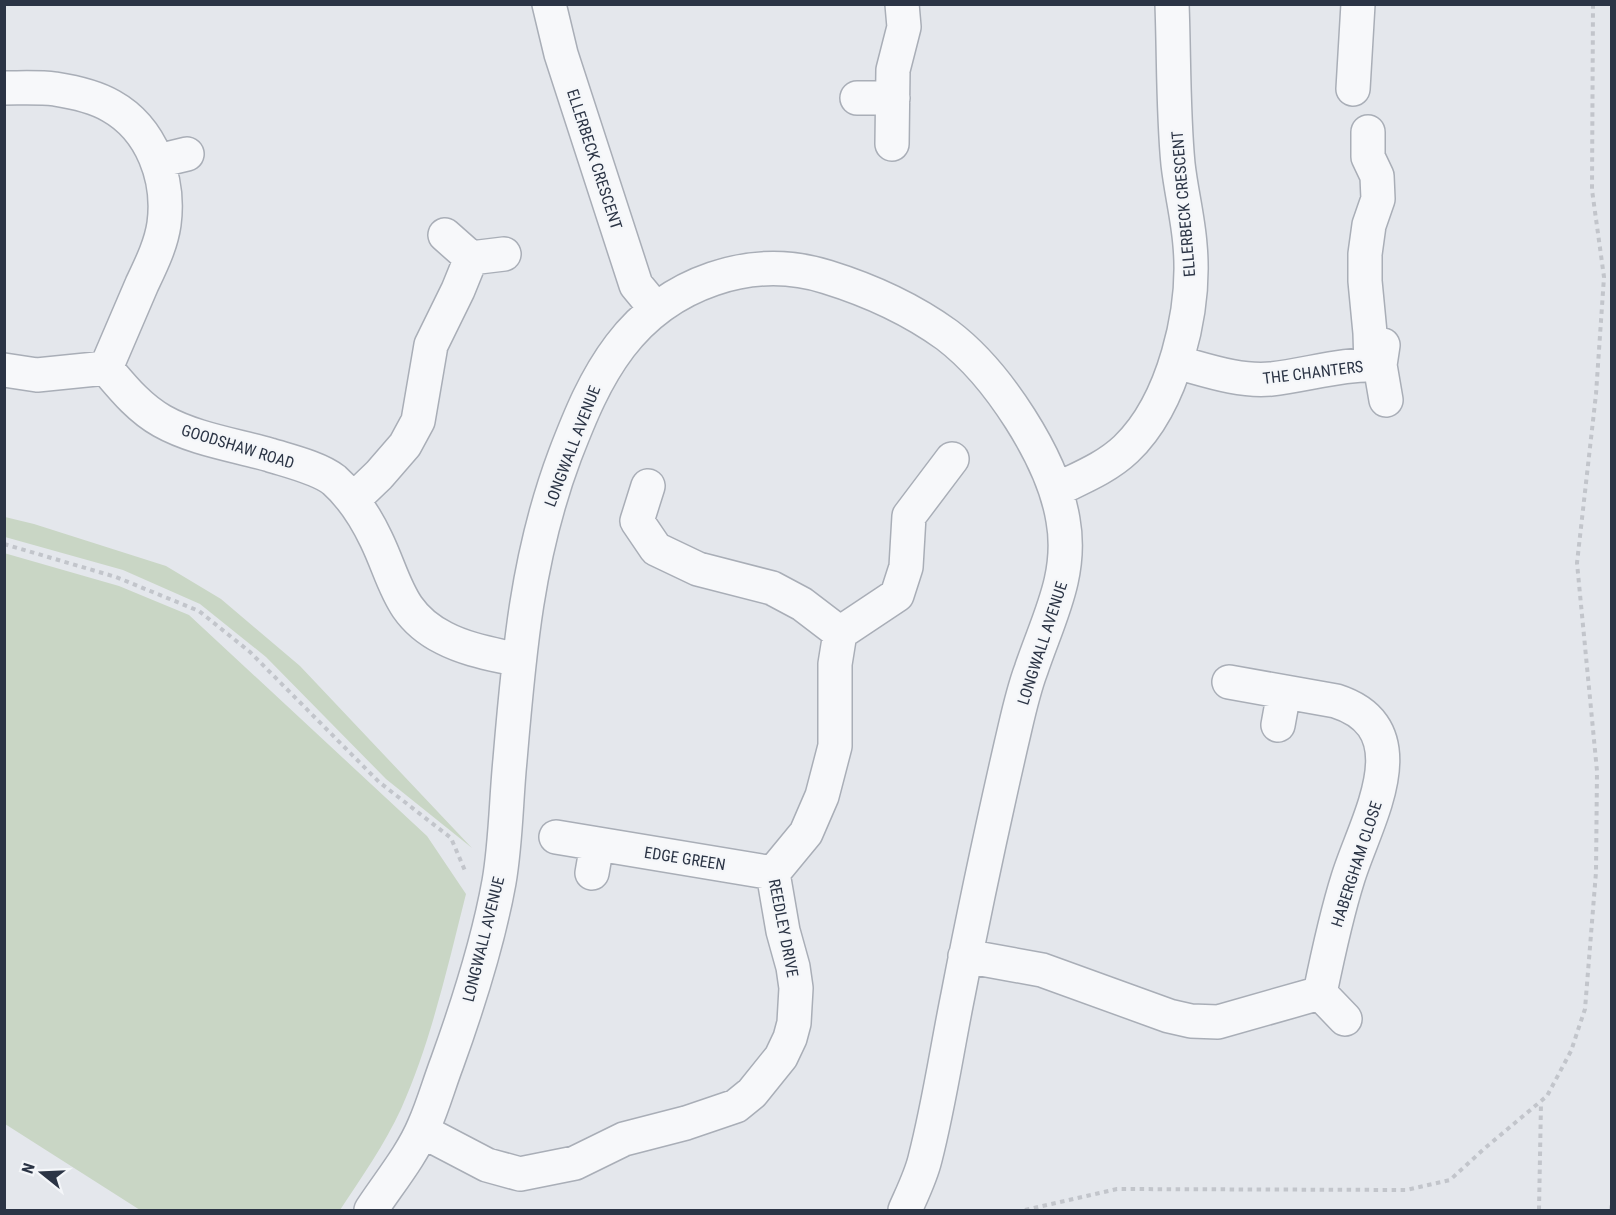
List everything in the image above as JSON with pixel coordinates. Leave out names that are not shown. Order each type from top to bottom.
[{"type":"street","name":"ELLERBECK CRESCENT","points":[[549,4],[561,54],[636,285],[655,308]]},
{"type":"street","points":[[892,144],[893,63],[904,27],[902,4]]},
{"type":"street","name":"ELLERBECK CRESCENT","points":[[1056,490],[1104,467],[1126,449],[1146,427],[1176,362],[1185,328],[1190,285],[1190,246],[1178,164],[1172,4]]},
{"type":"street","points":[[1353,89],[1358,4]]},
{"type":"street","points":[[4,370],[37,375],[106,368],[155,254],[164,225],[165,199],[172,157],[149,144],[133,123],[113,107],[98,99],[24,79]]},
{"type":"street","points":[[857,98],[893,98]]},
{"type":"street","points":[[1368,132],[1368,158],[1377,176],[1378,199],[1369,225],[1365,254],[1365,281],[1370,333],[1378,357]]},
{"type":"street","points":[[445,234],[471,258],[504,254]]},
{"type":"street","points":[[353,500],[405,445],[418,421],[431,345],[471,258]]},
{"type":"street","name":"LONGWALL AVENUE","points":[[371,1210],[422,1131],[456,1038],[479,963],[499,881],[518,660],[526,597],[537,548],[558,476],[581,412],[598,376],[617,350],[655,308],[691,287],[735,273],[774,267],[810,271],[878,296],[918,316],[951,339],[980,367],[1014,410],[1035,445],[1056,490],[1063,519],[1066,551],[1063,581],[1028,678],[965,956],[924,1163],[905,1210]]},
{"type":"street","name":"THE CHANTERS","points":[[1176,362],[1248,379],[1269,379],[1378,357],[1386,400]]},
{"type":"street","name":"GOODSHAW ROAD","points":[[106,368],[129,395],[160,420],[181,430],[307,467],[332,479],[353,500],[376,540],[394,586],[406,607],[421,623],[442,638],[468,648],[518,660]]},
{"type":"street","points":[[648,486],[637,521],[656,549],[698,569],[772,588],[802,604],[840,633],[897,596],[906,567],[909,516],[952,459]]},
{"type":"street","name":"REEDLEY DRIVE","points":[[422,1131],[487,1165],[520,1174],[575,1163],[624,1139],[686,1123],[736,1106],[752,1093],[782,1057],[794,1023],[796,988],[773,873],[806,832],[822,796],[835,746],[835,663],[840,633]]},
{"type":"street","name":"HABERGHAM CLOSE","points":[[1229,682],[1336,701],[1351,706],[1365,716],[1377,730],[1383,754],[1374,813],[1352,863],[1340,902],[1320,993]]},
{"type":"street","points":[[1278,725],[1284,692]]},
{"type":"street","name":"EDGE GREEN","points":[[556,837],[595,858],[773,873]]},
{"type":"street","points":[[965,956],[1042,970],[1169,1016],[1191,1021],[1218,1022],[1320,993],[1345,1019]]},
{"type":"path","points":[[1025,1210],[1117,1189],[1406,1190],[1450,1180],[1547,1096],[1571,1052],[1585,1009],[1596,872],[1597,771],[1577,563],[1596,394],[1604,278],[1592,190],[1593,4]]},
{"type":"path","points":[[4,544],[116,577],[199,611],[250,652],[379,782],[451,838],[468,878],[499,881]]},
{"type":"path","points":[[1539,1210],[1541,1102]]},
{"type":"path","points":[[1611,1203],[1611,1210]]},
{"type":"green space","points":[[5,517],[166,566],[221,599],[300,666],[472,848],[386,779],[266,657],[200,604],[123,570],[5,537]]},
{"type":"green space","points":[[4,553],[119,586],[189,615],[427,836],[466,894],[438,1003],[412,1083],[388,1135],[340,1210],[140,1210],[5,1124]]}]
